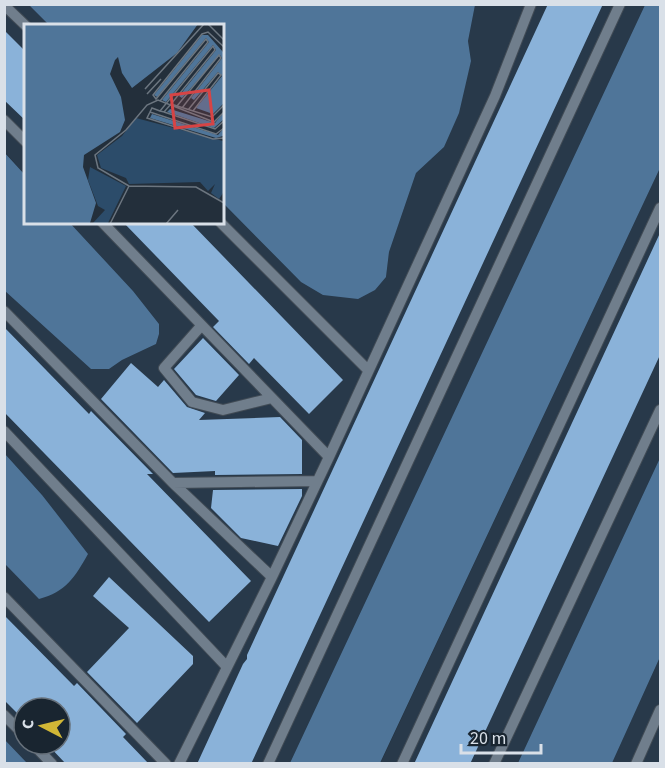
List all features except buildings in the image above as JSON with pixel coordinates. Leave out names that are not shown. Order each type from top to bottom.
[{"type":"lane","points":[[179,764],[329,457],[495,96],[531,4]]},
{"type":"lane","points":[[268,764],[620,4]]},
{"type":"lane","points":[[4,5],[24,24]]},
{"type":"lane","points":[[4,120],[24,140]]},
{"type":"lane","points":[[402,764],[660,208]]},
{"type":"lane","points":[[104,224],[329,457]]},
{"type":"lane","points":[[222,224],[368,370]]},
{"type":"lane","points":[[4,311],[173,483],[272,577]]},
{"type":"lane","points":[[201,326],[164,368],[192,402],[223,410],[272,398]]},
{"type":"lane","points":[[494,764],[660,411]]},
{"type":"lane","points":[[4,431],[227,667]]},
{"type":"lane","points":[[173,483],[317,481]]},
{"type":"lane","points":[[4,597],[166,764]]},
{"type":"lane","points":[[636,764],[660,710]]},
{"type":"shaded area","points":[[5,5],[29,5],[48,24],[24,24],[24,174],[5,152]]},
{"type":"shaded area","points":[[475,5],[645,5],[290,763],[27,763],[20,756],[72,756],[72,696],[12,696],[12,747],[5,740],[5,564],[39,598],[42,495],[5,454],[5,291],[91,369],[109,369],[122,360],[156,344],[159,324],[133,291],[71,224],[224,224],[224,204],[301,282],[386,277],[389,252],[416,173],[444,147],[471,61],[468,41]]},
{"type":"shaded area","points":[[660,168],[660,458],[518,763],[380,764]]},
{"type":"shaded area","points":[[660,657],[660,763],[612,763]]},
{"type":"water","points":[[29,5],[475,5],[468,41],[471,61],[459,113],[444,147],[416,173],[389,252],[386,277],[375,290],[358,299],[323,295],[301,282],[224,204],[224,24],[48,24]]},
{"type":"water","points":[[645,5],[660,5],[660,168],[380,763],[290,763]]},
{"type":"water","points":[[4,152],[24,174],[24,224],[71,224],[133,291],[159,324],[156,344],[122,360],[109,369],[91,369],[5,291]]},
{"type":"water","points":[[5,454],[42,495],[88,554],[79,570],[63,588],[39,599],[5,564]]},
{"type":"water","points":[[660,458],[660,657],[612,763],[518,763]]},
{"type":"water","points":[[4,740],[12,747],[12,756],[20,756],[27,763],[5,763]]}]
